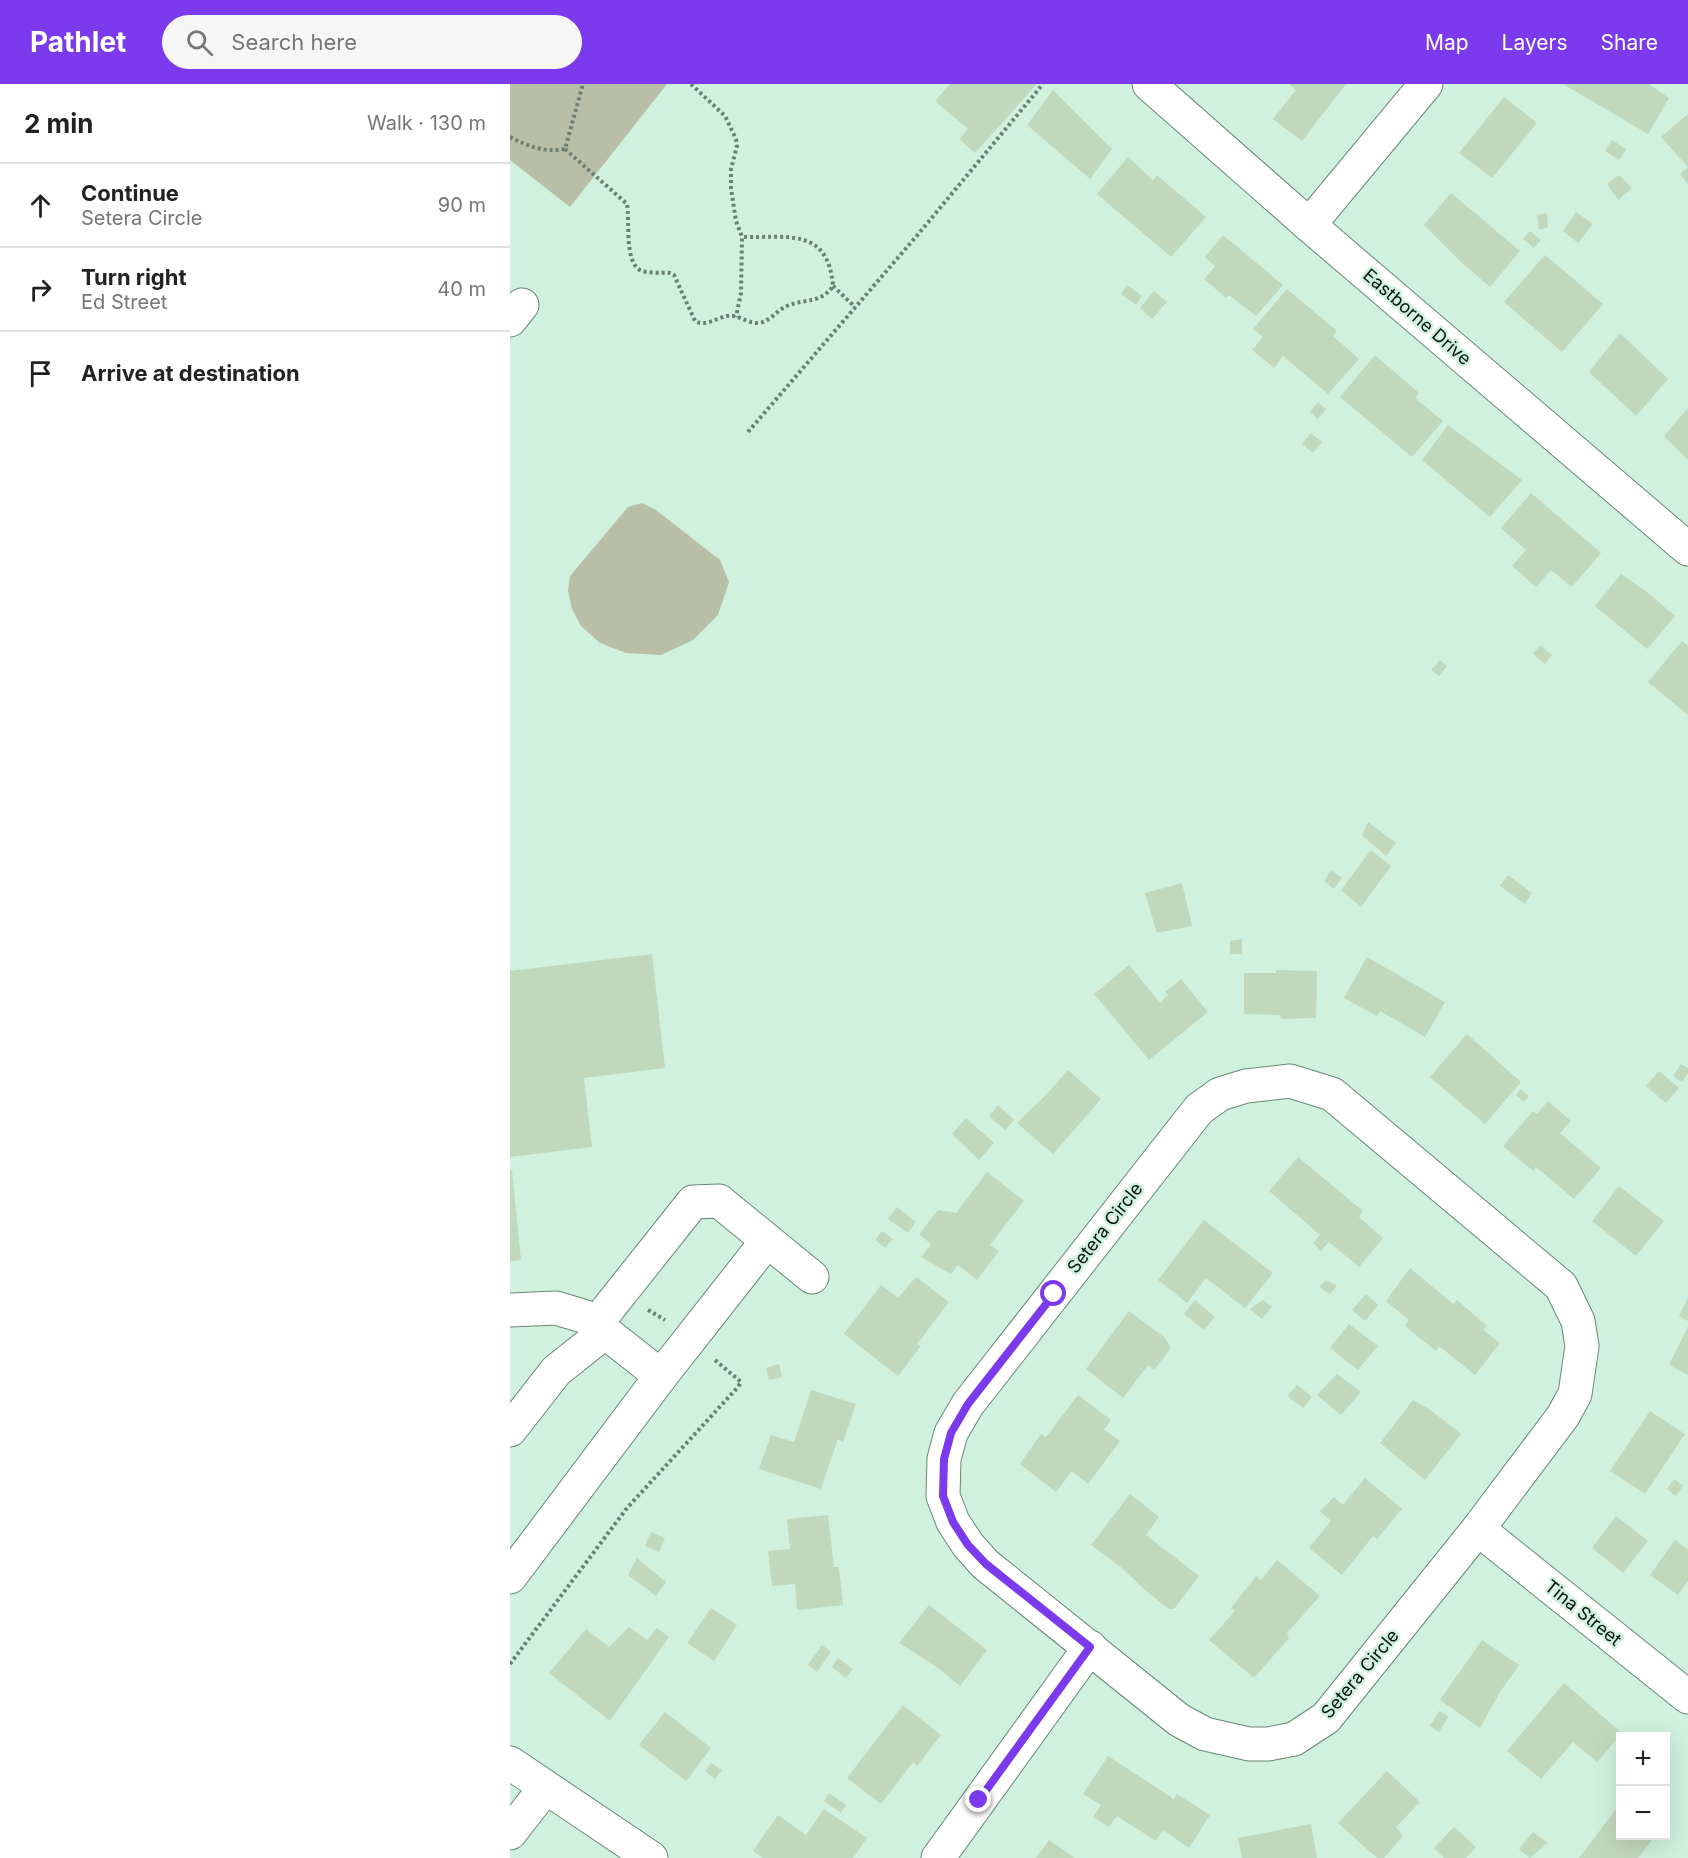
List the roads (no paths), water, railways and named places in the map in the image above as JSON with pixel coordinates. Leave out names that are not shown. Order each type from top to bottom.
[{"type":"street","name":"Eastborne Drive","points":[[1149,84],[1309,225],[1688,549]]},
{"type":"street","points":[[1309,225],[1426,84]]},
{"type":"street","name":"Setera Circle","points":[[1290,1081],[1332,1094],[1561,1286],[1578,1321],[1582,1347],[1575,1394],[1563,1416],[1478,1529],[1326,1719],[1294,1739],[1268,1744],[1249,1744],[1205,1734],[1179,1720],[986,1564],[968,1545],[953,1522],[943,1496],[944,1459],[951,1433],[968,1404],[1199,1109],[1220,1094],[1237,1089],[1290,1081]]},
{"type":"street","points":[[510,1430],[556,1371],[601,1328],[693,1202],[719,1201],[812,1277]]},
{"type":"street","points":[[510,1577],[661,1376],[767,1241]]},
{"type":"street","points":[[510,1310],[556,1308],[586,1317],[661,1376]]},
{"type":"street","name":"Tina Street","points":[[1478,1529],[1688,1697]]},
{"type":"street","points":[[938,1858],[1090,1647]]},
{"type":"street","points":[[510,1763],[651,1858]]},
{"type":"street","points":[[510,1833],[545,1788]]}]
